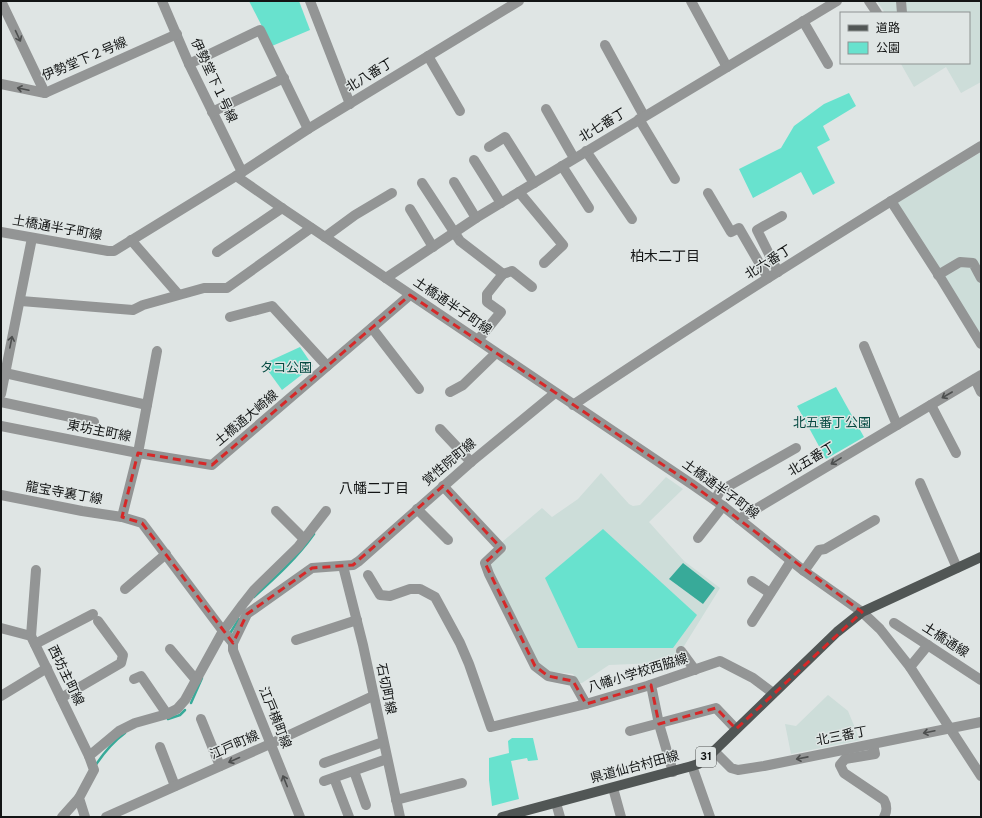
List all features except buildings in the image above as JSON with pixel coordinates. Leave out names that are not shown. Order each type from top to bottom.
[{"type":"main road","name":"31","points":[[862,612],[981,557]]},
{"type":"main road","name":"県道仙台村田線","points":[[502,817],[698,764],[714,751],[837,632],[862,612]]},
{"type":"street","points":[[1,1],[45,93]]},
{"type":"street","name":"伊勢堂下１号線","points":[[162,1],[239,174]]},
{"type":"street","points":[[310,1],[350,104]]},
{"type":"street","points":[[691,1],[727,67]]},
{"type":"street","name":"北七番丁","points":[[386,278],[476,218],[837,1]]},
{"type":"street","points":[[869,1],[876,12]]},
{"type":"street","points":[[901,1],[902,12]]},
{"type":"street","name":"北八番丁","points":[[239,174],[308,129],[516,2]]},
{"type":"street","points":[[803,21],[828,64]]},
{"type":"street","points":[[190,64],[260,30],[308,129]]},
{"type":"street","name":"伊勢堂下２号線","points":[[1,84],[45,93],[177,34]]},
{"type":"street","points":[[605,45],[675,179]]},
{"type":"street","points":[[428,56],[460,111]]},
{"type":"street","points":[[212,112],[284,78]]},
{"type":"street","points":[[546,110],[574,158]]},
{"type":"street","points":[[489,147],[505,137],[534,183]]},
{"type":"street","name":"北六番丁","points":[[573,405],[768,278],[981,146]]},
{"type":"street","points":[[586,151],[632,220]]},
{"type":"street","points":[[474,160],[501,203]]},
{"type":"street","points":[[562,166],[589,208]]},
{"type":"street","name":"土橋通半子町線","points":[[1,232],[114,251],[239,174],[310,228],[715,500],[804,571],[862,612],[880,628],[910,667],[981,776]]},
{"type":"street","points":[[454,182],[476,218]]},
{"type":"street","points":[[422,183],[460,241],[503,274]]},
{"type":"street","points":[[519,192],[562,245],[544,263]]},
{"type":"street","points":[[325,237],[355,215],[392,193]]},
{"type":"street","points":[[708,193],[731,232],[739,228],[768,278]]},
{"type":"street","points":[[891,201],[981,344]]},
{"type":"street","points":[[217,252],[282,208]]},
{"type":"street","points":[[410,209],[433,247]]},
{"type":"street","points":[[778,272],[757,230],[782,216]]},
{"type":"street","points":[[20,301],[133,310],[143,305],[178,294],[204,288],[227,288],[310,228]]},
{"type":"street","points":[[1,394],[4,368],[20,301],[32,238]]},
{"type":"street","points":[[131,240],[178,294]]},
{"type":"street","points":[[938,274],[960,262],[976,262],[981,278]]},
{"type":"street","points":[[478,340],[501,312],[487,302],[487,294],[503,274],[512,271],[532,287]]},
{"type":"street","name":"土橋通大崎線","points":[[138,453],[212,465],[410,295]]},
{"type":"street","points":[[230,317],[272,306],[327,366]]},
{"type":"street","points":[[372,328],[419,389]]},
{"type":"street","points":[[864,346],[897,425]]},
{"type":"street","points":[[138,453],[157,351]]},
{"type":"street","points":[[450,392],[463,385],[496,352]]},
{"type":"street","points":[[4,368],[146,405]]},
{"type":"street","points":[[978,377],[981,392]]},
{"type":"street","name":"北五番丁","points":[[739,519],[978,377]]},
{"type":"street","name":"覚性院町線","points":[[228,637],[247,614],[312,568],[353,565],[359,561],[471,462],[555,393]]},
{"type":"street","points":[[1,402],[94,422]]},
{"type":"street","points":[[931,404],[956,453]]},
{"type":"street","name":"東坊主町線","points":[[1,426],[138,453],[122,517]]},
{"type":"street","points":[[440,429],[471,462]]},
{"type":"street","points":[[715,500],[720,491],[796,448]]},
{"type":"street","points":[[920,483],[957,568]]},
{"type":"street","name":"八幡小学校西脇線","points":[[443,486],[501,548],[485,563],[489,574],[535,666],[548,676],[573,681],[586,704],[651,685],[720,661],[753,678],[773,693]]},
{"type":"street","name":"龍宝寺裏丁線","points":[[1,495],[82,511],[122,517]]},
{"type":"street","points":[[698,538],[723,506]]},
{"type":"street","points":[[417,509],[448,540]]},
{"type":"street","points":[[276,511],[304,539]]},
{"type":"street","points":[[65,814],[79,798],[92,763],[119,731],[135,723],[167,714],[177,709],[185,700],[196,680],[228,637],[254,590],[298,547],[326,511]]},
{"type":"street","points":[[122,517],[142,523],[228,637]]},
{"type":"street","points":[[804,571],[819,550],[824,549],[875,520]]},
{"type":"street","points":[[125,590],[166,554]]},
{"type":"street","points":[[752,622],[791,561]]},
{"type":"street","name":"石切町線","points":[[343,566],[357,620],[400,817]]},
{"type":"street","points":[[36,570],[33,640],[96,617],[122,655],[121,663],[61,698]]},
{"type":"street","points":[[368,575],[380,595],[390,596],[410,589],[420,589],[435,597],[460,643],[472,670],[492,727],[586,704]]},
{"type":"street","points":[[752,581],[770,593]]},
{"type":"street","points":[[296,640],[357,620]]},
{"type":"street","name":"土橋通線","points":[[894,623],[981,680]]},
{"type":"street","name":"西坊主町線","points":[[1,628],[33,640],[92,763]]},
{"type":"street","name":"江戸横町線","points":[[228,637],[300,817]]},
{"type":"street","points":[[910,667],[928,645]]},
{"type":"street","points":[[170,649],[196,680]]},
{"type":"street","points":[[681,652],[694,670]]},
{"type":"street","points":[[1,696],[47,668]]},
{"type":"street","points":[[134,679],[141,676],[167,714]]},
{"type":"street","points":[[651,685],[659,724],[673,772]]},
{"type":"street","name":"江戸町線","points":[[106,817],[270,744],[373,696]]},
{"type":"street","points":[[630,731],[716,708],[736,729]]},
{"type":"street","points":[[201,719],[220,766]]},
{"type":"street","name":"北三番丁","points":[[714,751],[731,768],[738,770],[981,722]]},
{"type":"street","points":[[324,763],[383,742]]},
{"type":"street","points":[[873,744],[875,754],[845,759],[840,765],[844,773],[884,800],[886,808],[886,814],[884,817]]},
{"type":"street","points":[[160,747],[175,786]]},
{"type":"street","points":[[349,817],[329,780],[387,759]]},
{"type":"street","points":[[692,766],[710,817]]},
{"type":"street","points":[[354,771],[366,805]]},
{"type":"street","points":[[396,800],[462,783]]},
{"type":"street","points":[[613,788],[621,817]]},
{"type":"street","points":[[79,798],[85,817]]},
{"type":"street","points":[[556,803],[560,817]]},
{"type":"highlighted area","points":[[410,295],[693,485],[862,612],[736,729],[716,708],[659,724],[651,685],[586,704],[573,681],[548,676],[535,666],[485,563],[501,548],[443,486],[353,565],[312,568],[247,614],[233,643],[142,523],[122,517],[138,453],[212,465]]},
{"type":"shaded area","points":[[877,1],[981,1],[981,82],[961,93],[946,67],[914,87],[901,64],[970,64],[970,12],[884,12]]},
{"type":"shaded area","points":[[981,152],[981,335],[897,203]]},
{"type":"shaded area","points":[[601,473],[629,504],[633,506],[640,505],[666,477],[683,489],[649,522],[684,561],[720,588],[676,659],[657,663],[609,665],[582,683],[578,683],[573,674],[552,672],[537,664],[490,564],[507,550],[501,543],[542,508],[552,517],[578,499]]},
{"type":"shaded area","points":[[683,563],[715,588],[703,604],[669,579]]},
{"type":"shaded area","points":[[828,695],[848,711],[860,740],[791,754],[785,724],[796,726]]},
{"type":"green space","points":[[249,1],[299,1],[310,30],[272,46]]},
{"type":"green space","points":[[849,93],[856,106],[823,126],[830,140],[817,147],[835,183],[813,195],[801,172],[753,198],[739,169],[781,148],[794,126],[824,104]]},
{"type":"green space","name":"タコ公園","points":[[300,347],[313,366],[282,390],[263,364]]},
{"type":"green space","name":"北五番丁公園","points":[[836,387],[864,437],[826,459],[797,406]]},
{"type":"green space","points":[[603,529],[697,615],[673,648],[578,648],[545,578]]},
{"type":"green space","points":[[512,738],[533,738],[538,760],[528,761],[527,758],[511,761],[519,799],[492,806],[489,780],[489,758],[509,753],[508,741]]},
{"type":"waterway","points":[[254,597],[278,575],[314,534]]},
{"type":"waterway","points":[[229,635],[239,619]]},
{"type":"waterway","points":[[191,703],[202,678]]},
{"type":"waterway","points":[[168,719],[180,715],[185,710]]},
{"type":"waterway","points":[[95,766],[109,748],[125,733]]},
{"type":"district","name":"柏木二丁目","points":[[665,257]]},
{"type":"district","name":"八幡二丁目","points":[[374,489]]}]
